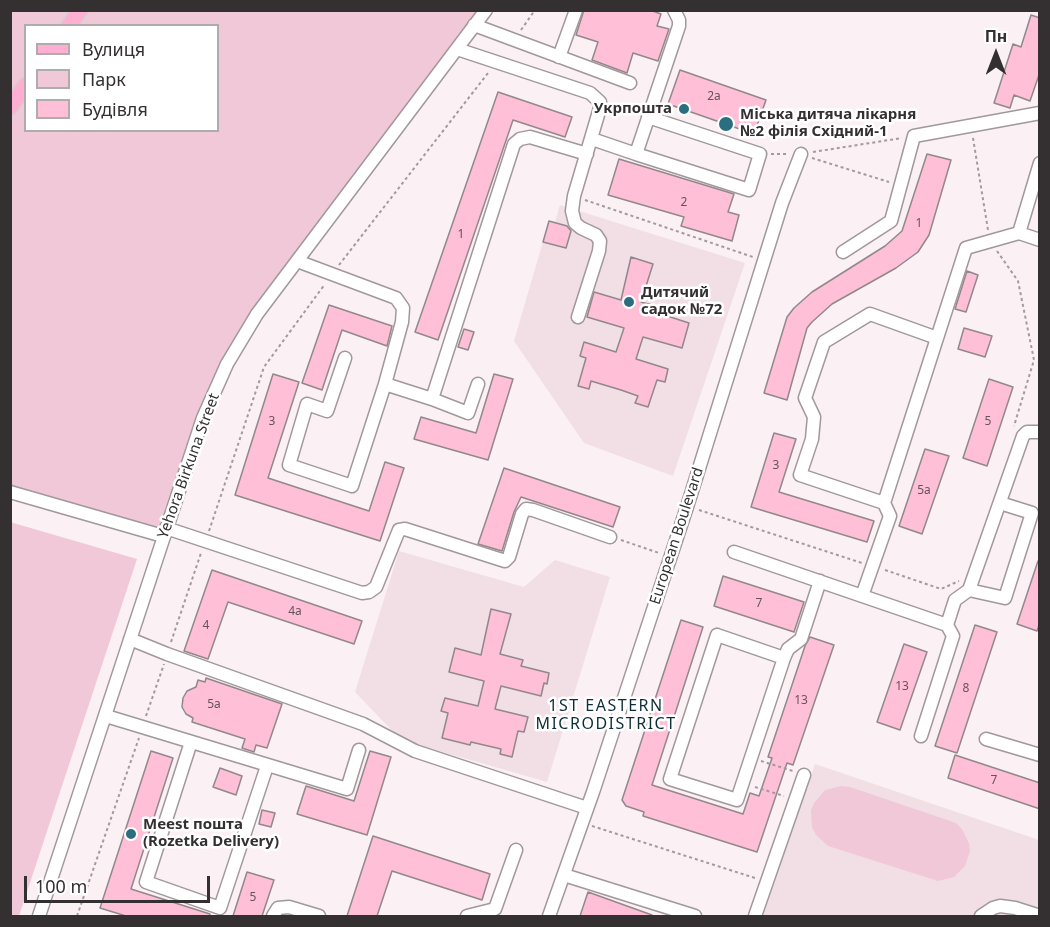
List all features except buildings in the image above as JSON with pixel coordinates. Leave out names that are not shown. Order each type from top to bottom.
[{"type":"main road","points":[[70,24],[80,10]]},
{"type":"main road","points":[[10,107],[24,88]]},
{"type":"street","name":"Yehora Birkuna Street","points":[[39,916],[106,716],[164,532],[203,418],[227,364],[256,314],[486,10]]},
{"type":"street","points":[[559,57],[576,10]]},
{"type":"street","points":[[636,154],[679,26],[674,10]]},
{"type":"street","points":[[474,25],[630,83]]},
{"type":"street","points":[[457,49],[595,97],[600,102],[592,139],[574,196],[572,218],[580,228],[596,235],[600,241],[578,317]]},
{"type":"street","points":[[843,252],[891,221],[914,136],[1040,113]]},
{"type":"street","points":[[592,139],[749,190],[760,154],[648,117]]},
{"type":"street","points":[[432,399],[514,144],[520,139],[530,137],[587,154]]},
{"type":"street","name":"European Boulevard","points":[[549,916],[687,507],[782,203],[801,154]]},
{"type":"street","points":[[1019,232],[1040,163]]},
{"type":"street","points":[[862,596],[890,516],[884,503],[966,248],[1019,232],[1040,240]]},
{"type":"street","points":[[297,261],[396,298],[403,308],[402,322],[385,384],[352,486],[289,465],[307,404],[327,411],[345,358]]},
{"type":"street","points":[[884,503],[800,475],[812,439],[814,417],[805,398],[824,342],[870,314],[937,338]]},
{"type":"street","points":[[385,384],[468,413],[477,384]]},
{"type":"street","points":[[947,625],[955,600],[968,584],[1023,436],[1027,432],[1040,432]]},
{"type":"street","points":[[10,492],[164,532],[206,540],[362,593],[369,592],[376,587],[399,530],[405,529],[504,561],[509,557],[522,514],[526,509],[610,537]]},
{"type":"street","points":[[968,584],[1005,598],[1032,513],[1000,503]]},
{"type":"street","points":[[734,552],[947,625],[953,636],[921,736]]},
{"type":"street","points":[[784,658],[717,634],[670,779],[737,800],[784,658],[788,650],[801,639],[820,581]]},
{"type":"street","points":[[130,639],[363,724],[415,751],[587,808]]},
{"type":"street","points":[[106,716],[347,789],[359,750]]},
{"type":"street","points":[[986,739],[1040,755]]},
{"type":"street","points":[[191,742],[146,882],[220,908],[267,766]]},
{"type":"street","points":[[755,916],[804,775]]},
{"type":"street","points":[[467,916],[495,909],[516,850]]},
{"type":"street","points":[[564,875],[695,916]]},
{"type":"street","points":[[981,916],[1000,906],[1016,908],[1040,916]]},
{"type":"street","points":[[273,916],[278,908],[289,907],[319,916]]},
{"type":"path","points":[[514,40],[536,10]]},
{"type":"path","points":[[77,916],[264,367],[331,275],[496,62]]},
{"type":"path","points":[[971,126],[990,241],[1018,281],[1035,360],[1013,429]]},
{"type":"path","points":[[760,154],[801,154],[914,136]]},
{"type":"path","points":[[801,154],[901,186]]},
{"type":"path","points":[[574,196],[765,260]]},
{"type":"path","points":[[687,507],[941,589],[968,584]]},
{"type":"path","points":[[610,537],[670,557]]},
{"type":"path","points":[[751,757],[804,775]]},
{"type":"path","points":[[743,783],[795,800]]},
{"type":"path","points":[[582,822],[767,882]]},
{"type":"shaded area","name":"Дитячий садок №72","points":[[560,205],[745,263],[673,476],[584,443],[514,341],[549,221],[555,222]]},
{"type":"shaded area","points":[[399,551],[524,587],[555,560],[610,577],[547,782],[401,740],[355,692]]},
{"type":"shaded area","points":[[815,764],[1039,840],[1039,916],[763,916]]},
{"type":"green space","points":[[10,11],[486,11],[227,364],[163,536],[11,492]]},
{"type":"green space","points":[[10,522],[137,559],[19,916],[10,916]]},
{"type":"green space","points":[[841,786],[850,787],[956,823],[969,843],[970,851],[965,866],[954,877],[938,881],[828,846],[816,835],[812,827],[811,810],[825,790]]},
{"type":"place","name":"Укрпошта","points":[[684,109]]},
{"type":"place","name":"Міська дитяча лікарня №2 філія Східний-1","points":[[726,124]]},
{"type":"place","name":"Дитячий садок №72","points":[[629,302]]},
{"type":"place","name":"Meest пошта (Rozetka Delivery)","points":[[131,834]]},
{"type":"district","name":"1ST EASTERN MICRODISTRICT","points":[[606,715]]}]
